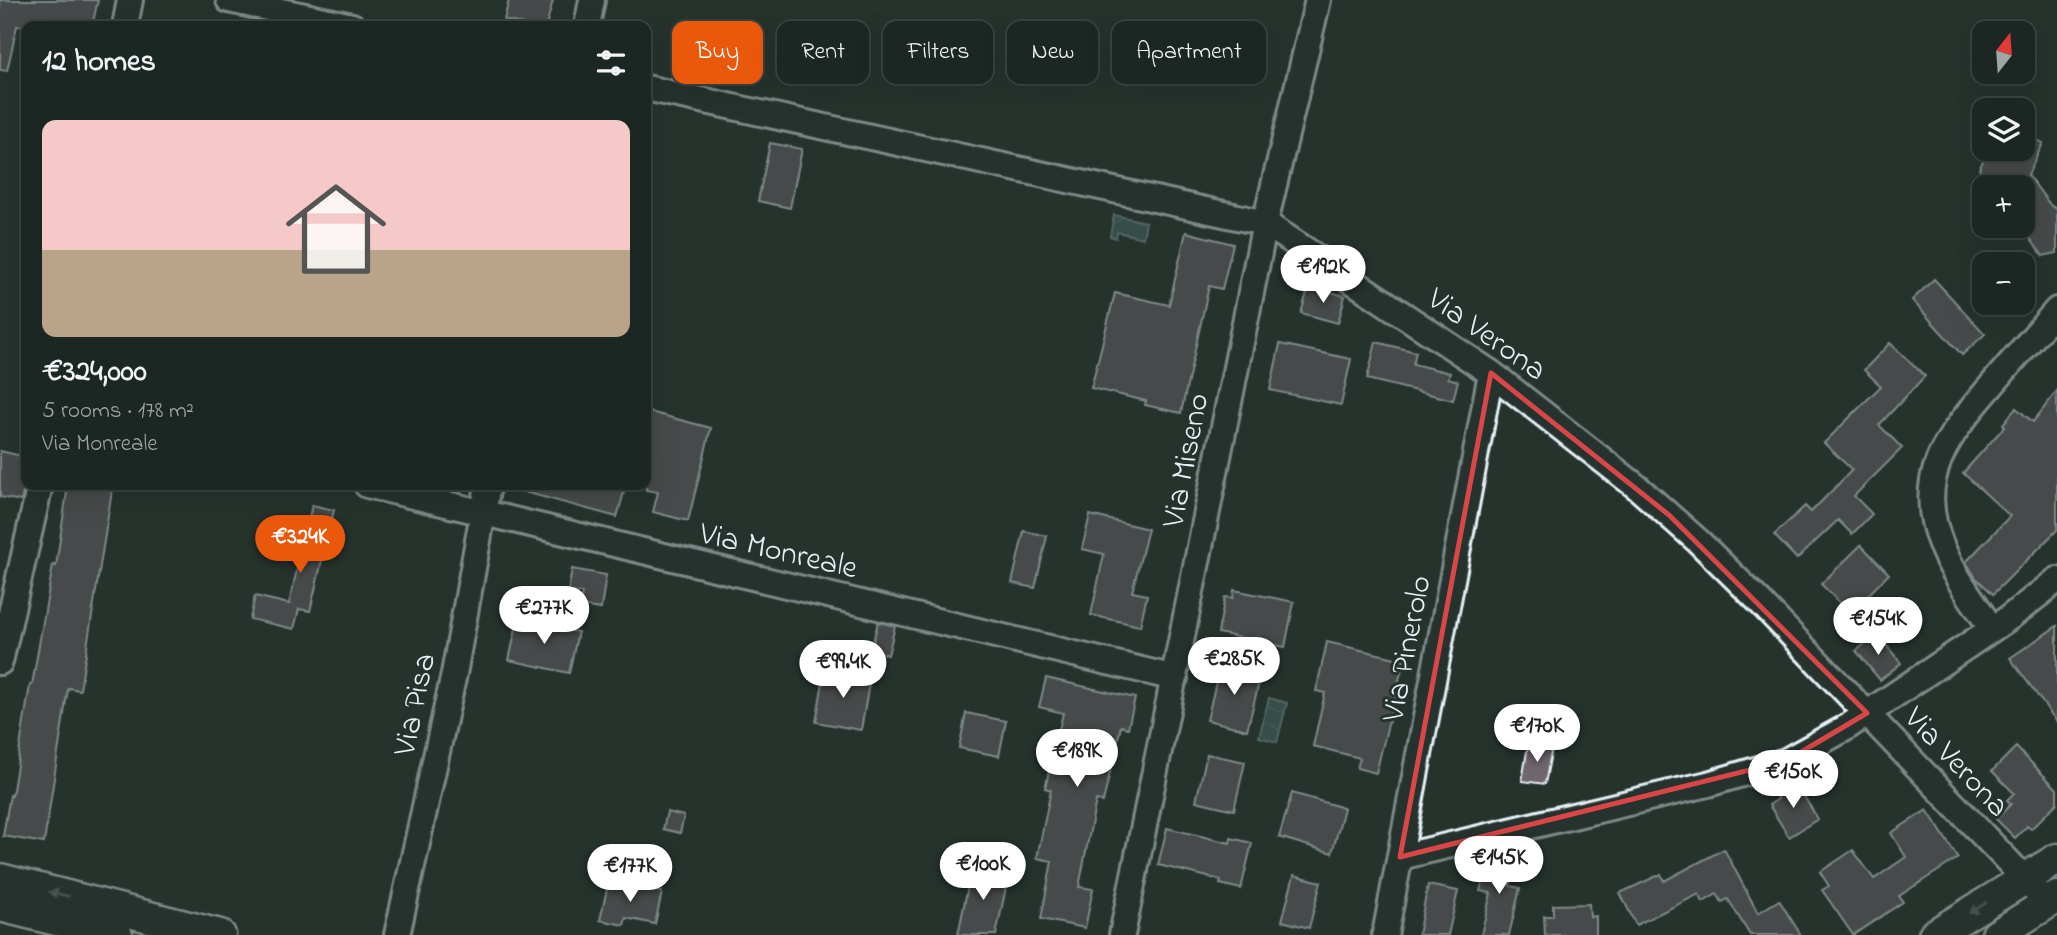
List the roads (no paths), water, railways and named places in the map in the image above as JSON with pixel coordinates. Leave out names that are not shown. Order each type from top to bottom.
[{"type":"street","points":[[126,21],[130,0]]},
{"type":"street","points":[[229,0],[328,21]]},
{"type":"street","points":[[588,21],[592,0]]},
{"type":"street","name":"Via Miseno","points":[[1122,935],[1265,223],[1318,0]]},
{"type":"street","name":"Via Verona","points":[[651,89],[1265,223],[1491,373],[1580,440],[1669,515],[1760,602],[2024,879],[2053,900]]},
{"type":"street","points":[[1992,629],[1942,548],[1931,506],[1932,481],[1938,460],[1955,428],[2057,310]]},
{"type":"street","name":"Via Pinerolo","points":[[1385,935],[1491,373]]},
{"type":"street","points":[[0,662],[39,490]]},
{"type":"street","name":"Via Monreale","points":[[388,490],[1175,678]]},
{"type":"street","name":"Via Pisa","points":[[397,935],[454,674],[487,490]]},
{"type":"street","points":[[1400,857],[1707,784],[1761,769],[1807,750],[1992,629],[2057,580]]},
{"type":"street","points":[[1934,935],[2057,859]]},
{"type":"street","points":[[0,879],[108,924]]},
{"type":"street","points":[[1997,935],[2053,900]]},
{"type":"street","points":[[0,906],[108,924],[220,935]]},
{"type":"water","points":[[1114,215],[1146,222],[1143,238],[1117,232],[1116,238],[1110,236]]},
{"type":"water","points":[[1269,698],[1287,703],[1277,742],[1259,737]]}]
